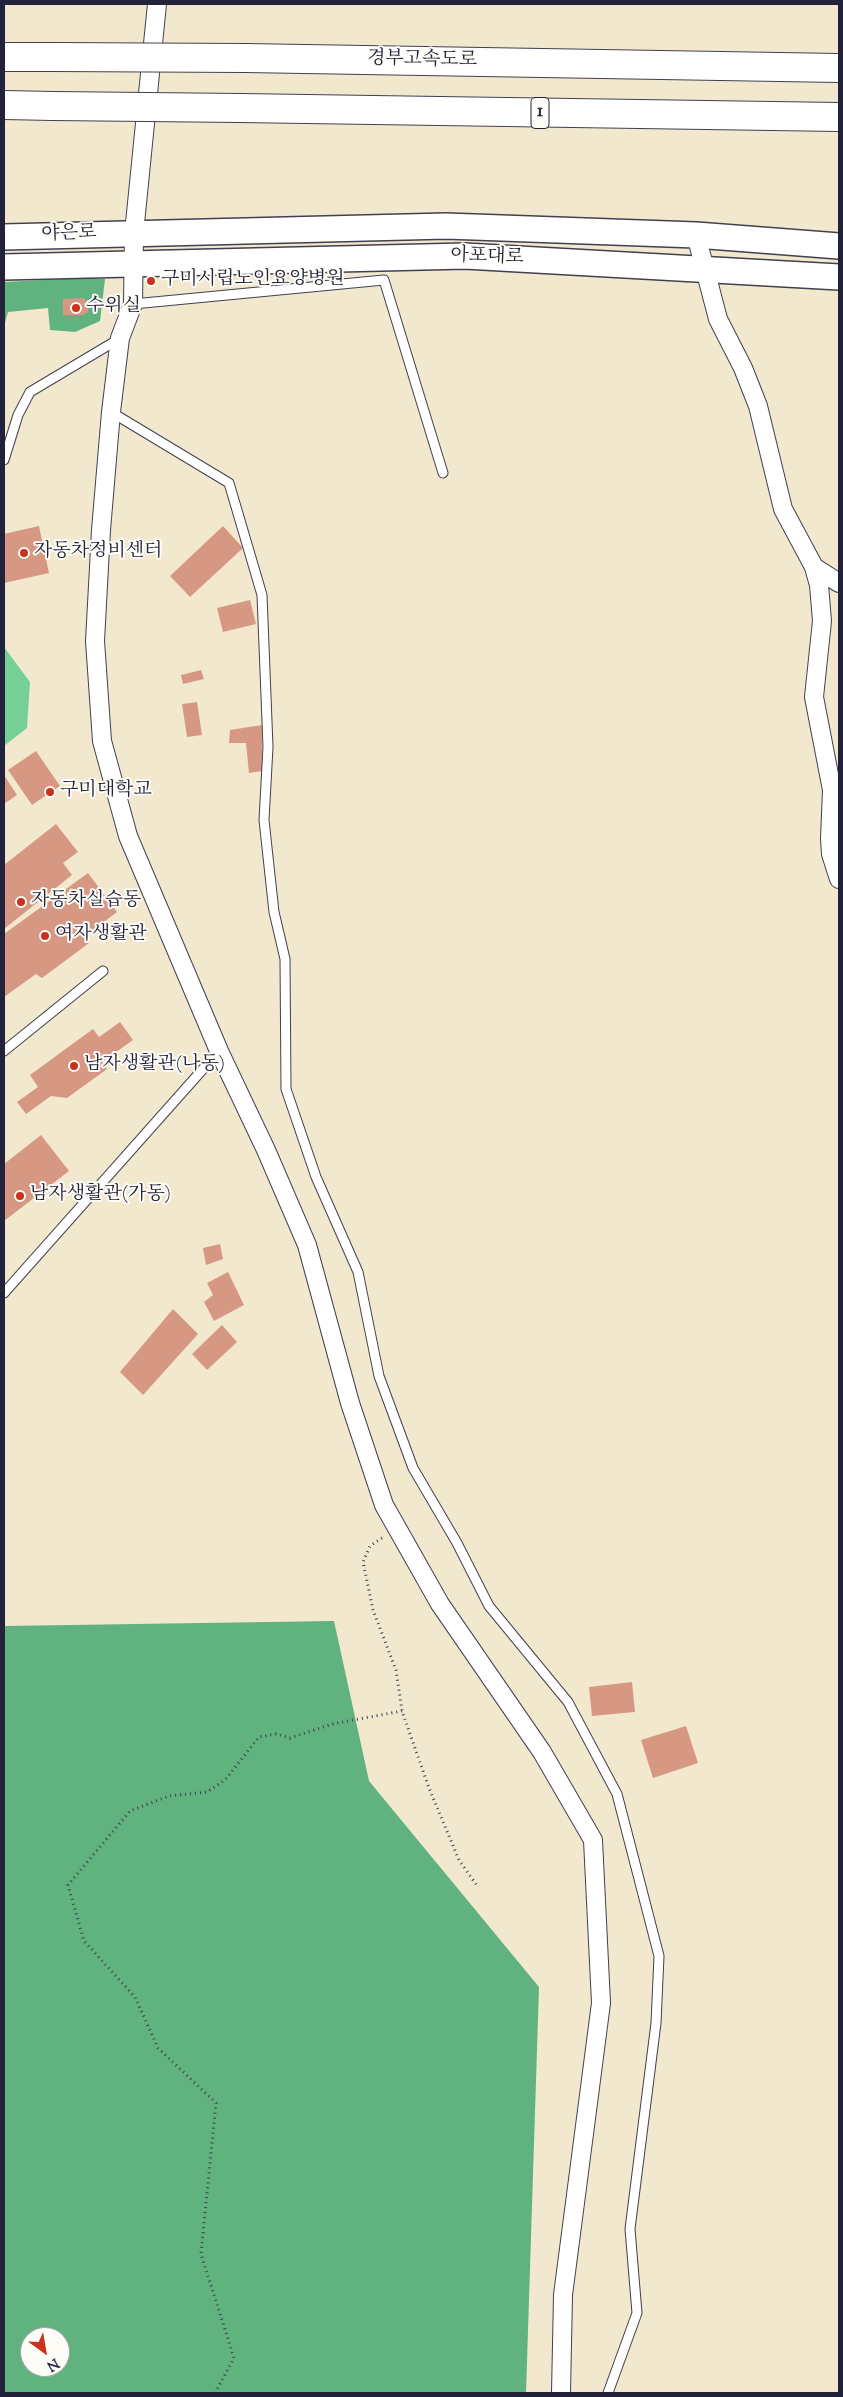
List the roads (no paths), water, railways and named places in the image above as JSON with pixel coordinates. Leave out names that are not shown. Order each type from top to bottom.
[{"type":"highway","name":"경부고속도로","points":[[4,56],[839,68]]},
{"type":"highway","name":"1","points":[[4,105],[839,117]]},
{"type":"main road","name":"아포대로","points":[[134,233],[446,226],[696,235],[839,246]]},
{"type":"main road","name":"야은로","points":[[4,237],[134,233]]},
{"type":"main road","name":"아포대로","points":[[133,263],[465,256],[839,277]]},
{"type":"main road","name":"야은로","points":[[4,267],[133,263]]},
{"type":"street","points":[[157,4],[134,233],[134,304],[120,338],[111,412],[95,640],[102,741],[128,836],[218,1051],[266,1150],[307,1245],[350,1403],[384,1505],[440,1604],[542,1752],[593,1840],[601,2003],[563,2294],[561,2393]]},
{"type":"street","points":[[696,235],[718,319],[743,368],[758,406],[782,509],[814,567],[822,601],[822,621],[814,697],[832,790],[831,854],[839,879]]},
{"type":"street","points":[[814,567],[837,578]]},
{"type":"lane","points":[[134,304],[384,280],[443,473]]},
{"type":"lane","points":[[4,460],[18,415],[30,392],[120,338]]},
{"type":"lane","points":[[111,412],[229,483],[262,595],[268,747],[264,820],[274,912],[284,959],[286,1089],[316,1177],[358,1272],[379,1376],[413,1468],[457,1543],[489,1606],[568,1702],[617,1794],[659,1956],[656,2023],[630,2229],[638,2312],[608,2393]]},
{"type":"lane","points":[[4,1051],[103,971]]},
{"type":"lane","points":[[4,1294],[218,1051]]},
{"type":"place","name":"구미시립노인요양병원","points":[[151,281]]},
{"type":"place","name":"수위실","points":[[76,308]]},
{"type":"place","name":"자동차정비센터","points":[[24,553]]},
{"type":"place","name":"구미대학교","points":[[50,792]]},
{"type":"place","name":"자동차실습동","points":[[21,902]]},
{"type":"place","name":"여자생활관","points":[[45,936]]},
{"type":"place","name":"남자생활관(나동)","points":[[74,1066]]},
{"type":"place","name":"남자생활관(가동)","points":[[20,1196]]}]
